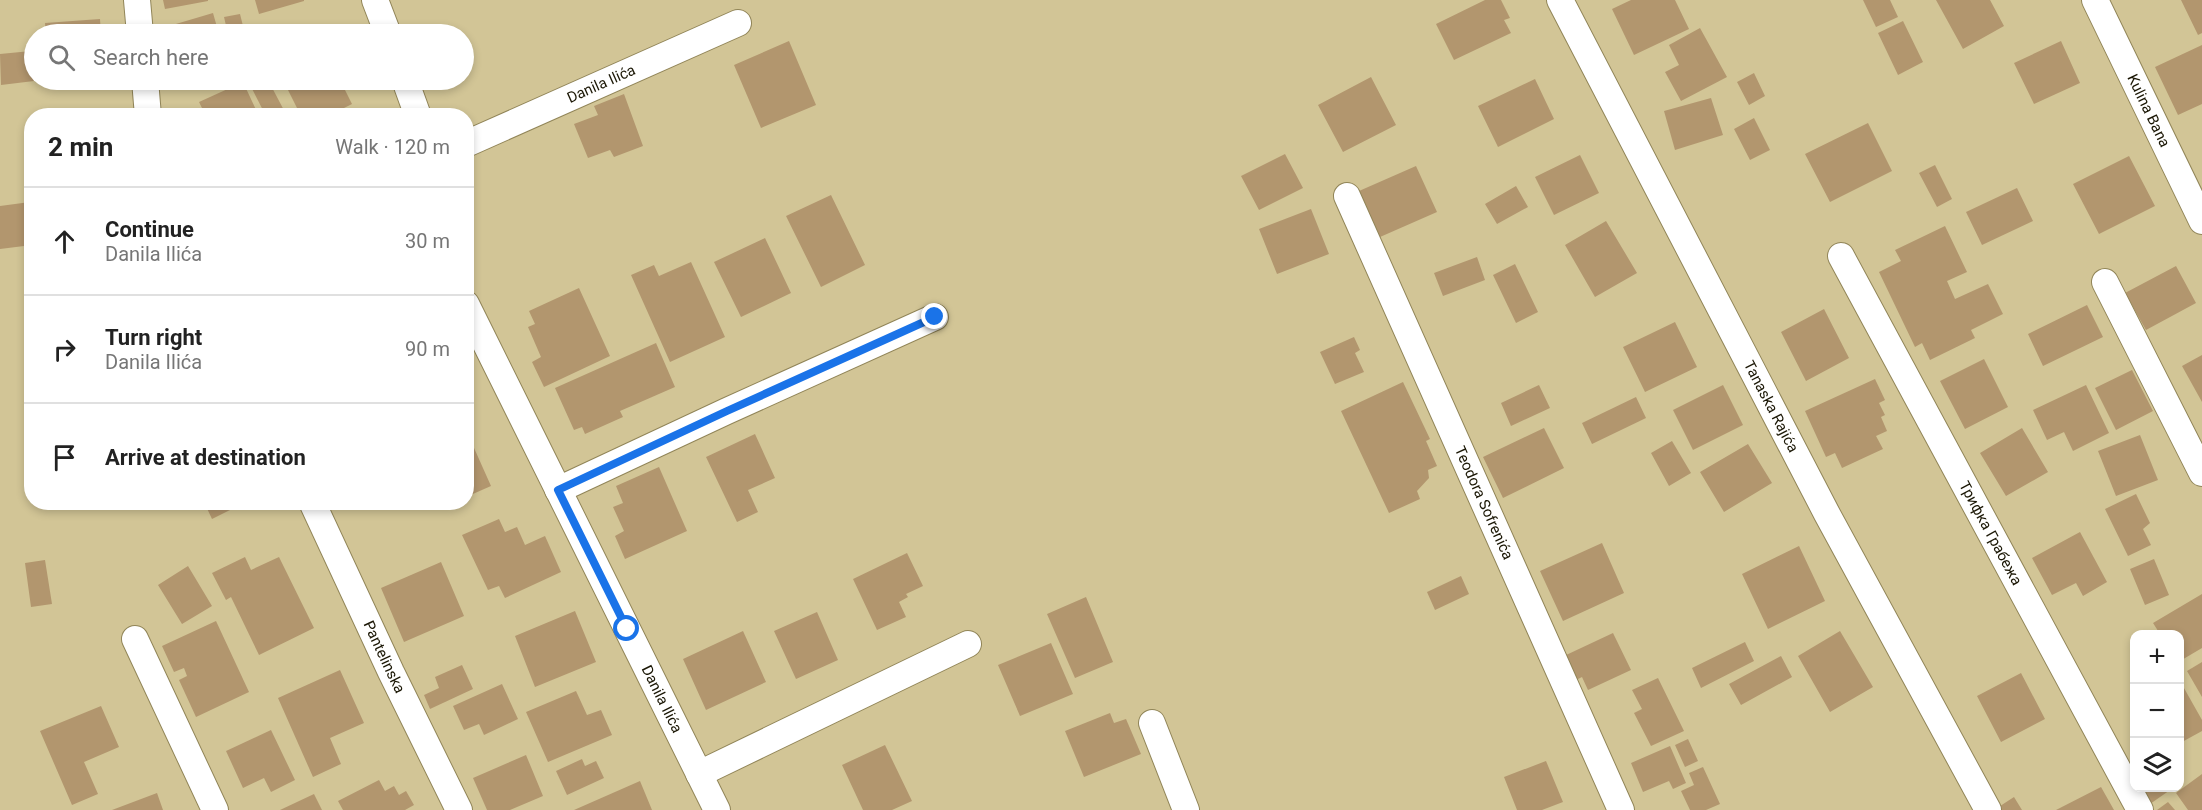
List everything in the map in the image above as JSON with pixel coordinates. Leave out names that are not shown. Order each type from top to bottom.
[{"type":"street","points":[[137,0],[139,24]]},
{"type":"street","points":[[375,0],[384,24]]},
{"type":"street","name":"Tanaska Rajića","points":[[1560,0],[1827,514],[1988,810]]},
{"type":"street","name":"Kulina Bana","points":[[2095,0],[2202,221]]},
{"type":"street","name":"Danila Ilića","points":[[474,140],[738,23]]},
{"type":"street","points":[[146,90],[147,108]]},
{"type":"street","points":[[409,90],[415,108]]},
{"type":"street","name":"Teodora Sofrenića","points":[[1347,196],[1621,810]]},
{"type":"street","name":"Трифка Грабежа","points":[[1841,256],[2140,810]]},
{"type":"street","points":[[2105,282],[2202,473]]},
{"type":"street","points":[[558,490],[935,317]]},
{"type":"street","name":"Danila Ilića","points":[[474,320],[717,810]]},
{"type":"street","name":"Pantelinska","points":[[316,510],[391,672],[459,810]]},
{"type":"street","points":[[135,639],[215,810]]},
{"type":"street","points":[[699,774],[968,644]]},
{"type":"street","points":[[1152,723],[1186,810]]},
{"type":"building","points":[[163,0],[208,0],[208,1],[165,9]]},
{"type":"building","points":[[255,0],[304,0],[304,1],[259,14]]},
{"type":"building","points":[[1485,0],[1501,0],[1510,18],[1504,20],[1511,33],[1454,60],[1436,24]]},
{"type":"building","points":[[1631,0],[1675,0],[1689,29],[1634,55],[1612,9]]},
{"type":"building","points":[[1863,0],[1890,0],[1898,17],[1876,27]]},
{"type":"building","points":[[1936,0],[1990,0],[2004,26],[1963,49]]},
{"type":"building","points":[[2181,0],[2202,0],[2202,33],[2198,35]]},
{"type":"building","points":[[213,13],[216,24],[176,24]]},
{"type":"building","points":[[240,14],[242,24],[226,24],[224,17]]},
{"type":"building","points":[[100,19],[100,24],[45,24]]},
{"type":"building","points":[[1903,21],[1923,62],[1898,75],[1878,33]]},
{"type":"building","points":[[1700,28],[1727,77],[1681,101],[1665,72],[1679,65],[1669,45]]},
{"type":"building","points":[[789,41],[816,105],[761,128],[734,65]]},
{"type":"building","points":[[2061,41],[2080,83],[2034,104],[2014,63]]},
{"type":"building","points":[[2202,45],[2202,104],[2178,115],[2155,67]]},
{"type":"building","points":[[24,52],[24,82],[1,85],[0,54]]},
{"type":"building","points":[[1754,73],[1765,96],[1749,105],[1737,82]]},
{"type":"building","points":[[1371,77],[1396,125],[1343,152],[1318,105]]},
{"type":"building","points":[[1535,79],[1554,119],[1498,147],[1478,106]]},
{"type":"building","points":[[225,90],[247,90],[255,108],[202,108],[199,102]]},
{"type":"building","points":[[253,90],[273,90],[283,108],[262,108]]},
{"type":"building","points":[[288,90],[345,90],[352,104],[344,108],[297,108]]},
{"type":"building","points":[[624,94],[643,146],[614,157],[610,150],[588,158],[574,124],[598,115],[594,106]]},
{"type":"building","points":[[1711,98],[1723,135],[1675,150],[1664,111]]},
{"type":"building","points":[[1754,118],[1770,150],[1750,160],[1734,129]]},
{"type":"building","points":[[1868,123],[1892,171],[1830,202],[1805,154]]},
{"type":"building","points":[[1285,154],[1303,188],[1259,210],[1241,176]]},
{"type":"building","points":[[1580,155],[1599,193],[1554,215],[1535,177]]},
{"type":"building","points":[[2129,156],[2155,206],[2099,234],[2073,184]]},
{"type":"building","points":[[1935,165],[1952,199],[1937,207],[1919,173]]},
{"type":"building","points":[[1416,166],[1437,212],[1380,237],[1359,191]]},
{"type":"building","points":[[1516,186],[1528,207],[1497,224],[1485,204]]},
{"type":"building","points":[[2017,188],[2033,221],[1982,245],[1966,212]]},
{"type":"building","points":[[831,195],[865,265],[821,287],[786,216]]},
{"type":"building","points":[[24,203],[24,246],[0,249],[0,206]]},
{"type":"building","points":[[1311,209],[1329,254],[1277,274],[1259,229]]},
{"type":"building","points":[[1606,221],[1637,273],[1595,297],[1565,245]]},
{"type":"building","points":[[1945,226],[1967,272],[1947,281],[1955,299],[1988,284],[2003,314],[1971,330],[1975,338],[1930,360],[1922,343],[1915,347],[1879,272],[1901,261],[1895,250]]},
{"type":"building","points":[[765,238],[791,293],[741,317],[714,262]]},
{"type":"building","points":[[1477,257],[1485,280],[1443,296],[1434,273]]},
{"type":"building","points":[[691,262],[725,337],[670,362],[631,275],[654,265],[659,276]]},
{"type":"building","points":[[1515,264],[1538,312],[1516,323],[1493,275]]},
{"type":"building","points":[[2176,266],[2196,303],[2146,330],[2125,293]]},
{"type":"building","points":[[579,288],[610,356],[544,387],[532,362],[541,357],[528,327],[535,324],[529,311]]},
{"type":"building","points":[[2087,305],[2103,337],[2043,366],[2028,334]]},
{"type":"building","points":[[1824,309],[1849,358],[1806,381],[1781,332]]},
{"type":"building","points":[[1675,322],[1697,367],[1645,392],[1623,347]]},
{"type":"building","points":[[1354,337],[1360,350],[1355,353],[1364,372],[1335,384],[1320,352]]},
{"type":"building","points":[[656,343],[675,387],[620,411],[623,417],[585,434],[582,427],[574,430],[555,388]]},
{"type":"building","points":[[2202,355],[2202,402],[2182,366]]},
{"type":"building","points":[[1984,359],[2008,407],[1965,429],[1940,381]]},
{"type":"building","points":[[2132,370],[2153,411],[2116,430],[2095,388]]},
{"type":"building","points":[[1875,379],[1885,400],[1879,403],[1885,415],[1881,417],[1887,431],[1876,436],[1883,449],[1842,468],[1835,453],[1826,457],[1805,411]]},
{"type":"building","points":[[1403,382],[1430,439],[1426,441],[1437,466],[1428,470],[1429,478],[1417,491],[1420,499],[1389,513],[1341,411]]},
{"type":"building","points":[[1539,385],[1550,408],[1511,426],[1501,403]]},
{"type":"building","points":[[1723,385],[1743,425],[1693,450],[1673,410]]},
{"type":"building","points":[[2086,385],[2109,433],[2073,451],[2064,432],[2047,440],[2033,410]]},
{"type":"building","points":[[1636,397],[1646,418],[1592,444],[1582,423]]},
{"type":"building","points":[[1544,428],[1564,468],[1503,498],[1483,457]]},
{"type":"building","points":[[2022,428],[2048,472],[2006,496],[1980,453]]},
{"type":"building","points":[[755,434],[775,478],[748,490],[758,512],[737,522],[706,457]]},
{"type":"building","points":[[2140,435],[2158,480],[2116,496],[2098,451]]},
{"type":"building","points":[[1672,441],[1691,473],[1669,486],[1651,453]]},
{"type":"building","points":[[1748,444],[1772,483],[1724,512],[1700,472]]},
{"type":"building","points":[[474,448],[491,486],[474,493]]},
{"type":"building","points":[[659,467],[687,531],[625,559],[615,536],[624,531],[613,507],[623,503],[616,486]]},
{"type":"building","points":[[2136,494],[2150,523],[2143,529],[2151,545],[2128,556],[2105,509]]},
{"type":"building","points":[[208,510],[230,510],[212,519]]},
{"type":"building","points":[[499,519],[505,532],[517,527],[525,545],[545,536],[561,572],[505,598],[499,586],[488,590],[462,535]]},
{"type":"building","points":[[2080,532],[2107,582],[2083,596],[2076,583],[2052,595],[2032,558]]},
{"type":"building","points":[[1602,543],[1624,593],[1563,621],[1540,571]]},
{"type":"building","points":[[1799,546],[1825,601],[1768,629],[1742,574]]},
{"type":"building","points":[[907,553],[923,586],[906,594],[908,597],[899,602],[906,617],[877,630],[853,579]]},
{"type":"building","points":[[245,557],[251,570],[279,557],[314,628],[259,655],[231,597],[226,600],[212,573]]},
{"type":"building","points":[[2154,559],[2169,595],[2145,605],[2130,569]]},
{"type":"building","points":[[45,560],[52,604],[31,607],[25,563]]},
{"type":"building","points":[[441,562],[464,616],[404,642],[381,588]]},
{"type":"building","points":[[188,566],[212,606],[182,624],[158,585]]},
{"type":"building","points":[[1461,576],[1469,594],[1435,610],[1427,592]]},
{"type":"building","points":[[2202,594],[2202,648],[2184,659],[2184,630],[2157,630],[2153,623]]},
{"type":"building","points":[[1086,597],[1113,662],[1075,678],[1047,614]]},
{"type":"building","points":[[575,611],[596,662],[535,687],[515,636]]},
{"type":"building","points":[[817,612],[838,660],[796,679],[774,631]]},
{"type":"building","points":[[216,621],[249,692],[196,717],[179,680],[187,676],[184,668],[174,672],[162,646]]},
{"type":"building","points":[[743,631],[766,682],[706,710],[683,659]]},
{"type":"building","points":[[1840,631],[1873,687],[1830,712],[1798,656]]},
{"type":"building","points":[[1613,633],[1631,670],[1588,690],[1582,677],[1576,680],[1564,656]]},
{"type":"building","points":[[1745,642],[1754,661],[1701,688],[1692,668]]},
{"type":"building","points":[[1051,643],[1073,694],[1020,716],[998,665]]},
{"type":"building","points":[[1781,656],[1792,677],[1741,705],[1729,684]]},
{"type":"building","points":[[2202,662],[2202,697],[2187,671]]},
{"type":"building","points":[[462,665],[473,689],[430,709],[424,695],[439,688],[435,677]]},
{"type":"building","points":[[340,670],[364,723],[330,738],[341,764],[313,777],[278,698]]},
{"type":"building","points":[[2021,673],[2045,719],[2001,742],[1977,696]]},
{"type":"building","points":[[1658,678],[1684,731],[1651,746],[1634,713],[1642,709],[1632,690]]},
{"type":"building","points":[[502,684],[518,719],[484,735],[479,724],[464,730],[453,706]]},
{"type":"building","points":[[2184,688],[2202,720],[2202,731],[2184,741]]},
{"type":"building","points":[[576,691],[587,715],[601,710],[612,735],[548,762],[526,712]]},
{"type":"building","points":[[101,706],[119,747],[84,762],[98,794],[72,805],[40,731]]},
{"type":"building","points":[[1110,713],[1114,723],[1126,719],[1141,754],[1084,777],[1065,731]]},
{"type":"building","points":[[271,730],[295,780],[271,792],[264,778],[243,788],[226,751]]},
{"type":"building","points":[[1688,739],[1698,761],[1685,767],[1675,745]]},
{"type":"building","points":[[885,745],[912,801],[892,810],[863,810],[842,765]]},
{"type":"building","points":[[1670,746],[1686,783],[1673,789],[1669,781],[1643,792],[1631,763]]},
{"type":"building","points":[[526,755],[543,796],[510,810],[487,810],[473,778]]},
{"type":"building","points":[[582,759],[585,766],[596,761],[604,778],[567,795],[556,771]]},
{"type":"building","points":[[1546,761],[1563,802],[1542,810],[1517,810],[1504,777]]},
{"type":"building","points":[[1703,767],[1720,804],[1706,810],[1690,810],[1681,791],[1694,785],[1689,773]]},
{"type":"building","points":[[2202,774],[2202,810],[2188,810],[2176,793],[2184,792],[2184,787]]},
{"type":"building","points":[[379,780],[385,791],[394,786],[399,795],[406,791],[414,805],[405,810],[343,810],[338,801]]},
{"type":"building","points":[[640,781],[652,810],[574,810]]},
{"type":"building","points":[[2101,787],[2114,810],[2056,810]]},
{"type":"building","points":[[2141,792],[2167,792],[2150,804]]},
{"type":"building","points":[[157,793],[163,810],[112,810]]},
{"type":"building","points":[[314,794],[322,810],[280,810]]},
{"type":"building","points":[[2014,797],[2022,810],[1994,810]]},
{"type":"building","points":[[2168,802],[2175,810],[2157,810]]},
{"type":"route","points":[[627,629],[558,490],[935,317]]}]
